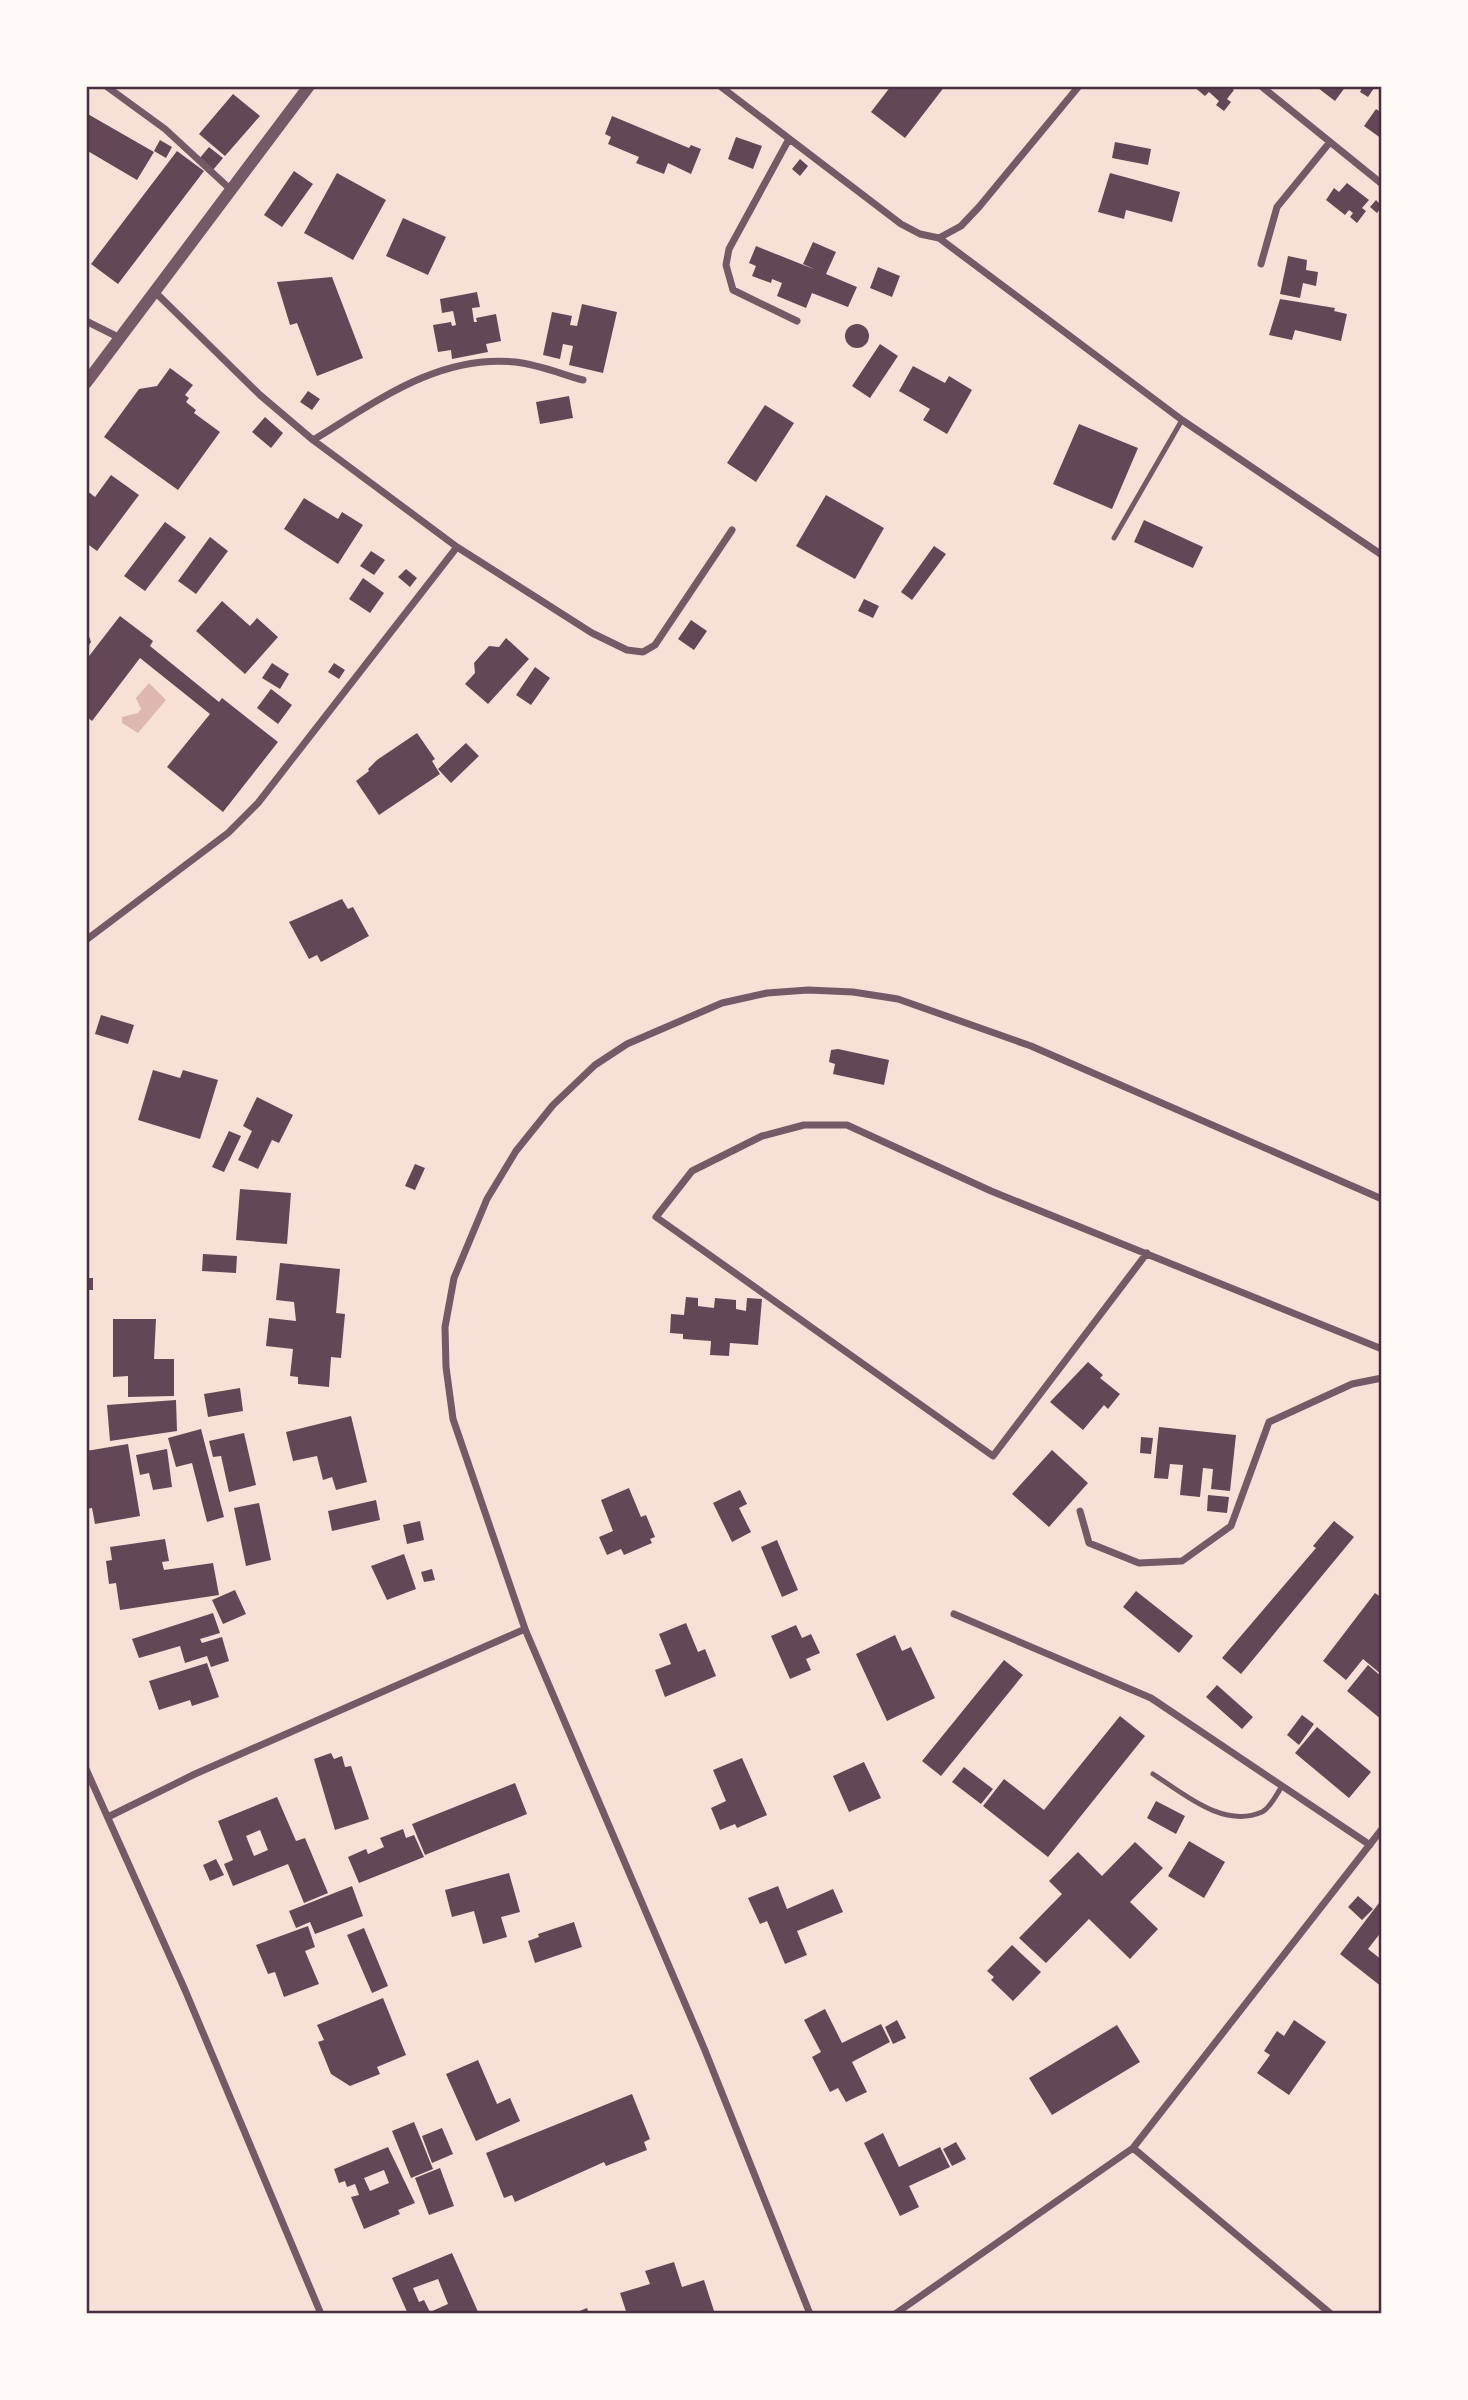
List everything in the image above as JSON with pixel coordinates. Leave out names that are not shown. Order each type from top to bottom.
[{"type":"street","points":[[106,86],[165,129],[229,188]]},
{"type":"street","points":[[86,383],[229,188],[309,86]]},
{"type":"street","points":[[720,86],[901,225],[919,234],[939,238],[1182,420],[1382,555]]},
{"type":"street","points":[[939,238],[961,226],[979,207],[1079,86]]},
{"type":"street","points":[[1261,86],[1382,184]]},
{"type":"street","points":[[789,139],[729,249],[726,265],[733,290],[797,321]]},
{"type":"street","points":[[1261,264],[1277,207],[1330,142]]},
{"type":"street","points":[[155,292],[260,395],[313,440],[457,547],[592,633],[626,650],[643,652],[655,645],[732,530]]},
{"type":"street","points":[[86,321],[120,338]]},
{"type":"street","points":[[313,440],[410,381],[458,365],[517,362],[583,380]]},
{"type":"street","points":[[86,940],[228,833],[258,803],[457,547]]},
{"type":"street","points":[[810,2314],[704,2048],[525,1629],[453,1419],[446,1367],[445,1327],[454,1278],[487,1199],[516,1151],[553,1105],[595,1065],[626,1044],[722,1003],[767,993],[853,992],[898,999],[1031,1046],[1178,1107],[1382,1199]]},
{"type":"street","points":[[1147,1253],[993,1456],[656,1217],[692,1171],[762,1136],[804,1125],[847,1125],[991,1191],[1147,1253],[1382,1349]]},
{"type":"street","points":[[1080,1511],[1090,1543],[1139,1563],[1182,1561],[1231,1526],[1269,1422],[1352,1384],[1382,1378]]},
{"type":"street","points":[[954,1614],[1151,1698],[1370,1845]]},
{"type":"street","points":[[110,1816],[195,1774],[525,1629]]},
{"type":"street","points":[[86,1769],[110,1816],[321,2314]]},
{"type":"street","points":[[895,2314],[1133,2148],[1382,1829]]},
{"type":"street","points":[[1133,2148],[1331,2314]]},
{"type":"lane","points":[[1114,538],[1182,420]]},
{"type":"lane","points":[[1153,1774],[1210,1811],[1242,1816],[1264,1811],[1282,1786]]},
{"type":"shaded area","points":[[149,683],[166,700],[138,733],[122,723],[122,717],[138,713],[141,709],[136,698]]},
{"type":"building","points":[[891,86],[945,86],[905,138],[871,112]]},
{"type":"building","points":[[1193,86],[1229,86],[1234,90],[1227,99],[1231,102],[1224,111],[1216,105],[1219,101],[1209,92],[1205,96]]},
{"type":"building","points":[[1346,86],[1335,101],[1318,88]]},
{"type":"building","points":[[1363,86],[1374,88],[1368,97],[1360,92]]},
{"type":"building","points":[[233,94],[260,116],[225,156],[199,134]]},
{"type":"building","points":[[1376,109],[1382,113],[1382,139],[1364,126]]},
{"type":"building","points":[[86,113],[154,152],[137,180],[86,150]]},
{"type":"building","points":[[612,116],[689,148],[691,145],[701,149],[691,174],[668,163],[664,174],[636,163],[639,157],[608,144],[611,137],[605,134]]},
{"type":"building","points":[[736,137],[762,146],[753,169],[728,159]]},
{"type":"building","points":[[160,140],[172,147],[166,158],[154,151]]},
{"type":"building","points":[[1115,142],[1151,149],[1148,165],[1112,158]]},
{"type":"building","points":[[209,147],[223,158],[213,170],[199,159]]},
{"type":"building","points":[[177,151],[204,171],[118,284],[91,264]]},
{"type":"building","points":[[800,159],[808,166],[800,176],[792,169]]},
{"type":"building","points":[[294,171],[313,184],[282,227],[264,215]]},
{"type":"building","points":[[337,173],[386,200],[353,260],[304,233]]},
{"type":"building","points":[[1110,173],[1180,192],[1172,222],[1126,210],[1124,219],[1098,212]]},
{"type":"building","points":[[1347,183],[1369,200],[1362,208],[1366,211],[1357,223],[1350,217],[1353,213],[1349,210],[1345,215],[1326,200],[1334,188],[1339,192]]},
{"type":"building","points":[[1376,200],[1382,206],[1377,213],[1370,207]]},
{"type":"building","points":[[403,218],[446,237],[428,275],[386,256]]},
{"type":"building","points":[[813,242],[836,252],[826,274],[857,287],[848,307],[812,293],[806,308],[777,296],[782,283],[772,279],[771,283],[752,276],[756,266],[749,263],[756,246],[816,270],[803,264]]},
{"type":"building","points":[[1288,256],[1307,260],[1306,270],[1318,272],[1316,286],[1303,283],[1300,298],[1280,294]]},
{"type":"building","points":[[878,267],[900,276],[892,297],[870,288]]},
{"type":"building","points":[[332,277],[363,358],[317,376],[297,323],[290,325],[277,282]]},
{"type":"building","points":[[477,292],[480,307],[472,308],[474,322],[477,322],[476,318],[496,314],[501,341],[486,344],[488,352],[452,359],[451,350],[438,352],[433,325],[451,322],[452,326],[456,325],[453,311],[442,313],[440,299]]},
{"type":"building","points":[[1280,299],[1335,308],[1334,311],[1347,314],[1341,341],[1295,330],[1292,340],[1269,335]]},
{"type":"building","points":[[582,304],[617,312],[603,373],[569,365],[573,346],[563,344],[560,359],[543,355],[552,312],[572,316],[570,325],[577,326]]},
{"type":"building","points":[[852,324],[862,324],[869,331],[869,341],[862,348],[852,348],[845,341],[845,331]]},
{"type":"building","points":[[880,344],[898,356],[870,398],[852,386]]},
{"type":"building","points":[[913,366],[945,383],[949,376],[972,390],[947,434],[923,420],[930,409],[899,391]]},
{"type":"building","points":[[170,368],[193,385],[185,395],[189,398],[186,402],[196,410],[194,413],[220,432],[178,490],[104,437],[139,389],[157,386]]},
{"type":"building","points":[[308,391],[320,399],[312,410],[300,402]]},
{"type":"building","points":[[569,396],[573,418],[540,424],[536,402]]},
{"type":"building","points":[[765,405],[794,423],[756,482],[727,463]]},
{"type":"building","points":[[265,417],[283,433],[271,448],[252,432]]},
{"type":"building","points":[[1079,424],[1138,448],[1112,509],[1053,484]]},
{"type":"building","points":[[111,475],[139,495],[97,551],[86,543],[86,490],[95,497]]},
{"type":"building","points":[[826,495],[884,528],[855,579],[796,546]]},
{"type":"building","points":[[304,498],[338,519],[342,512],[363,525],[338,564],[284,529]]},
{"type":"building","points":[[1144,520],[1203,547],[1193,568],[1134,542]]},
{"type":"building","points":[[165,522],[186,537],[145,591],[124,576]]},
{"type":"building","points":[[210,537],[228,551],[196,594],[178,581]]},
{"type":"building","points":[[934,546],[946,554],[912,600],[901,592]]},
{"type":"building","points":[[371,551],[385,560],[374,575],[360,566]]},
{"type":"building","points":[[406,569],[417,578],[410,587],[398,577]]},
{"type":"building","points":[[363,578],[384,593],[370,613],[349,599]]},
{"type":"building","points":[[864,599],[879,606],[873,618],[858,611]]},
{"type":"building","points":[[222,601],[250,626],[257,618],[278,637],[245,674],[196,631]]},
{"type":"building","points":[[120,616],[153,641],[150,646],[219,702],[222,698],[278,742],[223,812],[167,767],[210,714],[140,658],[92,721],[86,716],[86,660]]},
{"type":"building","points":[[691,620],[707,631],[694,650],[678,639]]},
{"type":"building","points":[[86,628],[91,642],[86,649]]},
{"type":"building","points":[[506,638],[529,659],[488,704],[465,684],[475,673],[474,663],[489,646],[499,647]]},
{"type":"building","points":[[272,663],[289,674],[280,689],[262,678]]},
{"type":"building","points":[[334,663],[345,670],[339,679],[328,672]]},
{"type":"building","points":[[535,667],[550,678],[531,705],[516,695]]},
{"type":"building","points":[[271,689],[292,705],[278,724],[257,708]]},
{"type":"building","points":[[417,733],[435,759],[432,761],[440,774],[379,815],[356,781],[369,771],[377,760]]},
{"type":"building","points":[[466,743],[479,756],[451,783],[438,769]]},
{"type":"building","points":[[342,899],[348,909],[353,907],[369,936],[321,962],[317,955],[309,959],[289,922]]},
{"type":"building","points":[[101,1015],[134,1025],[128,1044],[95,1034]]},
{"type":"building","points":[[838,1049],[889,1060],[884,1085],[833,1074],[835,1064],[829,1062],[831,1050]]},
{"type":"building","points":[[153,1070],[180,1078],[183,1070],[218,1080],[200,1139],[138,1120]]},
{"type":"building","points":[[257,1097],[293,1115],[279,1143],[272,1140],[258,1169],[238,1160],[252,1131],[243,1126]]},
{"type":"building","points":[[229,1131],[241,1136],[224,1172],[212,1167]]},
{"type":"building","points":[[415,1164],[425,1168],[415,1190],[405,1186]]},
{"type":"building","points":[[240,1189],[291,1193],[287,1244],[236,1240]]},
{"type":"building","points":[[203,1254],[237,1256],[236,1273],[202,1271]]},
{"type":"building","points":[[280,1263],[340,1269],[336,1313],[345,1314],[341,1358],[331,1357],[329,1387],[298,1384],[298,1377],[290,1376],[293,1349],[266,1346],[269,1318],[296,1321],[294,1302],[276,1300]]},
{"type":"building","points":[[86,1278],[93,1278],[93,1290],[86,1290]]},
{"type":"building","points":[[686,1297],[698,1298],[698,1306],[714,1308],[715,1298],[736,1300],[736,1309],[746,1311],[747,1298],[762,1299],[758,1345],[730,1343],[729,1356],[710,1355],[711,1341],[683,1339],[683,1334],[670,1333],[671,1314],[684,1315]]},
{"type":"building","points":[[113,1319],[156,1319],[154,1359],[174,1359],[174,1396],[128,1397],[128,1376],[113,1377]]},
{"type":"building","points":[[1088,1362],[1103,1375],[1100,1378],[1120,1394],[1108,1409],[1104,1405],[1083,1430],[1050,1402]]},
{"type":"building","points":[[240,1388],[243,1411],[208,1417],[204,1394]]},
{"type":"building","points":[[176,1400],[177,1431],[110,1441],[107,1405]]},
{"type":"building","points":[[351,1416],[367,1482],[336,1490],[332,1477],[323,1480],[317,1456],[293,1461],[286,1432]]},
{"type":"building","points":[[1159,1427],[1236,1435],[1230,1491],[1211,1489],[1213,1469],[1203,1468],[1200,1497],[1180,1495],[1183,1465],[1170,1464],[1168,1479],[1154,1478]]},
{"type":"building","points":[[201,1429],[224,1517],[207,1522],[192,1463],[176,1467],[168,1438]]},
{"type":"building","points":[[244,1433],[256,1485],[229,1492],[221,1456],[213,1457],[209,1441]]},
{"type":"building","points":[[1141,1437],[1153,1438],[1151,1454],[1140,1453]]},
{"type":"building","points":[[128,1444],[140,1516],[95,1524],[92,1508],[86,1509],[86,1451]]},
{"type":"building","points":[[167,1449],[172,1487],[153,1490],[149,1473],[140,1475],[136,1455]]},
{"type":"building","points":[[1052,1450],[1088,1483],[1049,1527],[1012,1494]]},
{"type":"building","points":[[629,1488],[641,1517],[646,1515],[655,1537],[650,1539],[652,1543],[624,1555],[621,1549],[607,1555],[599,1537],[613,1531],[601,1500]]},
{"type":"building","points":[[740,1490],[747,1504],[739,1508],[751,1532],[732,1542],[713,1503]]},
{"type":"building","points":[[1208,1495],[1229,1497],[1227,1513],[1207,1511]]},
{"type":"building","points":[[376,1500],[380,1520],[332,1531],[328,1511]]},
{"type":"building","points":[[259,1503],[271,1560],[246,1566],[234,1508]]},
{"type":"building","points":[[420,1521],[424,1540],[407,1544],[403,1525]]},
{"type":"building","points":[[1334,1521],[1354,1537],[1241,1674],[1222,1658],[1316,1548],[1313,1546]]},
{"type":"building","points":[[165,1539],[169,1561],[162,1562],[164,1570],[213,1563],[219,1595],[120,1610],[116,1583],[109,1584],[106,1561],[112,1560],[110,1547]]},
{"type":"building","points":[[777,1540],[798,1590],[782,1597],[761,1547]]},
{"type":"building","points":[[404,1554],[416,1589],[387,1600],[371,1566]]},
{"type":"building","points":[[432,1569],[435,1580],[424,1582],[421,1572]]},
{"type":"building","points":[[235,1590],[246,1614],[223,1624],[212,1600]]},
{"type":"building","points":[[1136,1591],[1193,1636],[1179,1653],[1123,1607]]},
{"type":"building","points":[[1375,1593],[1382,1598],[1382,1619],[1379,1623],[1382,1626],[1382,1675],[1363,1659],[1346,1680],[1323,1661]]},
{"type":"building","points":[[213,1613],[220,1633],[200,1639],[202,1643],[222,1637],[229,1661],[211,1667],[207,1656],[185,1663],[180,1646],[139,1658],[132,1639]]},
{"type":"building","points":[[686,1623],[698,1652],[705,1649],[716,1676],[665,1697],[655,1670],[671,1664],[659,1634]]},
{"type":"building","points":[[796,1625],[802,1638],[811,1634],[820,1653],[806,1659],[811,1670],[790,1679],[771,1636]]},
{"type":"building","points":[[895,1635],[902,1651],[911,1647],[935,1698],[887,1721],[856,1654]]},
{"type":"building","points":[[1004,1660],[1023,1675],[941,1776],[922,1761]]},
{"type":"building","points":[[207,1663],[219,1697],[192,1706],[190,1700],[159,1710],[149,1681]]},
{"type":"building","points":[[1368,1665],[1382,1677],[1382,1720],[1347,1691]]},
{"type":"building","points":[[1217,1685],[1253,1717],[1242,1729],[1206,1697]]},
{"type":"building","points":[[1302,1715],[1314,1724],[1299,1745],[1287,1735]]},
{"type":"building","points":[[1120,1716],[1145,1736],[1048,1857],[983,1806],[1004,1779],[1044,1810]]},
{"type":"building","points":[[1317,1727],[1371,1772],[1349,1798],[1295,1753]]},
{"type":"building","points":[[331,1753],[334,1759],[342,1756],[345,1767],[351,1766],[369,1819],[335,1830],[314,1759]]},
{"type":"building","points":[[742,1758],[767,1815],[737,1828],[735,1824],[720,1830],[711,1808],[726,1801],[713,1770]]},
{"type":"building","points":[[864,1762],[881,1798],[849,1812],[833,1776]]},
{"type":"building","points":[[964,1767],[993,1789],[981,1804],[952,1782]]},
{"type":"building","points":[[515,1783],[527,1814],[425,1855],[412,1824]]},
{"type":"building","points":[[277,1797],[296,1841],[305,1838],[328,1893],[304,1903],[288,1864],[233,1886],[224,1864],[233,1860],[218,1821]],"holes":[[[260,1830],[268,1850],[254,1856],[246,1836]]]},
{"type":"building","points":[[1156,1801],[1185,1816],[1176,1834],[1147,1818]]},
{"type":"building","points":[[403,1829],[406,1838],[414,1835],[424,1857],[359,1883],[348,1857],[366,1849],[368,1854],[384,1847],[380,1838]]},
{"type":"building","points":[[1189,1841],[1225,1862],[1204,1898],[1168,1876]]},
{"type":"building","points":[[1135,1842],[1163,1868],[1130,1902],[1158,1929],[1130,1959],[1089,1919],[1046,1963],[1019,1938],[1062,1894],[1049,1881],[1078,1852],[1102,1876]]},
{"type":"building","points":[[216,1859],[224,1875],[210,1881],[203,1865]]},
{"type":"building","points":[[509,1873],[520,1912],[501,1917],[507,1937],[483,1944],[474,1911],[452,1917],[445,1890]]},
{"type":"building","points":[[352,1886],[363,1916],[315,1934],[310,1922],[296,1928],[289,1911]]},
{"type":"building","points":[[778,1886],[787,1909],[833,1889],[843,1912],[797,1931],[807,1955],[785,1964],[767,1921],[760,1924],[748,1898]]},
{"type":"building","points":[[1358,1896],[1373,1909],[1362,1920],[1348,1907]]},
{"type":"building","points":[[1382,1899],[1382,1931],[1368,1949],[1382,1960],[1382,1987],[1340,1954]]},
{"type":"building","points":[[574,1922],[582,1947],[535,1963],[528,1941],[539,1937],[538,1934]]},
{"type":"building","points":[[308,1926],[315,1947],[305,1951],[319,1984],[284,1997],[275,1972],[268,1974],[256,1945]]},
{"type":"building","points":[[364,1928],[388,1986],[372,1993],[347,1935]]},
{"type":"building","points":[[1012,1945],[1041,1972],[1013,2001],[991,1980],[994,1977],[987,1971]]},
{"type":"building","points":[[383,1998],[406,2055],[377,2067],[380,2074],[350,2086],[331,2074],[318,2042],[324,2040],[317,2025]]},
{"type":"building","points":[[825,2009],[842,2043],[881,2024],[890,2042],[852,2062],[867,2092],[846,2102],[838,2088],[830,2092],[812,2057],[821,2052],[804,2020]]},
{"type":"building","points":[[897,2020],[906,2038],[893,2044],[885,2027]]},
{"type":"building","points":[[1294,2020],[1326,2042],[1289,2095],[1257,2073],[1270,2055],[1264,2051],[1277,2031],[1284,2036]]},
{"type":"building","points":[[1117,2025],[1140,2062],[1052,2115],[1029,2078]]},
{"type":"building","points":[[478,2060],[497,2104],[510,2098],[520,2121],[476,2141],[446,2074]]},
{"type":"building","points":[[632,2094],[650,2139],[644,2142],[647,2150],[606,2166],[604,2162],[515,2202],[512,2195],[504,2198],[486,2153]]},
{"type":"building","points":[[414,2122],[433,2169],[411,2178],[392,2131]]},
{"type":"building","points":[[442,2128],[453,2154],[432,2163],[422,2136]]},
{"type":"building","points":[[883,2133],[899,2167],[940,2147],[950,2167],[909,2186],[919,2207],[900,2216],[864,2143]]},
{"type":"building","points":[[956,2142],[966,2159],[952,2166],[943,2149]]},
{"type":"building","points":[[388,2147],[415,2203],[398,2210],[400,2214],[364,2229],[351,2197],[359,2195],[355,2184],[347,2187],[345,2181],[339,2183],[334,2169]],"holes":[[[384,2170],[389,2183],[370,2191],[364,2178]]]},
{"type":"building","points":[[440,2168],[454,2206],[429,2215],[415,2178]]},
{"type":"building","points":[[452,2253],[479,2314],[408,2314],[392,2278]],"holes":[[[438,2279],[448,2304],[430,2312],[424,2300],[419,2302],[413,2288]]]},
{"type":"building","points":[[674,2262],[682,2287],[704,2280],[715,2314],[627,2314],[620,2293],[650,2284],[645,2271]]},
{"type":"building","points":[[587,2308],[589,2314],[572,2314]]}]
